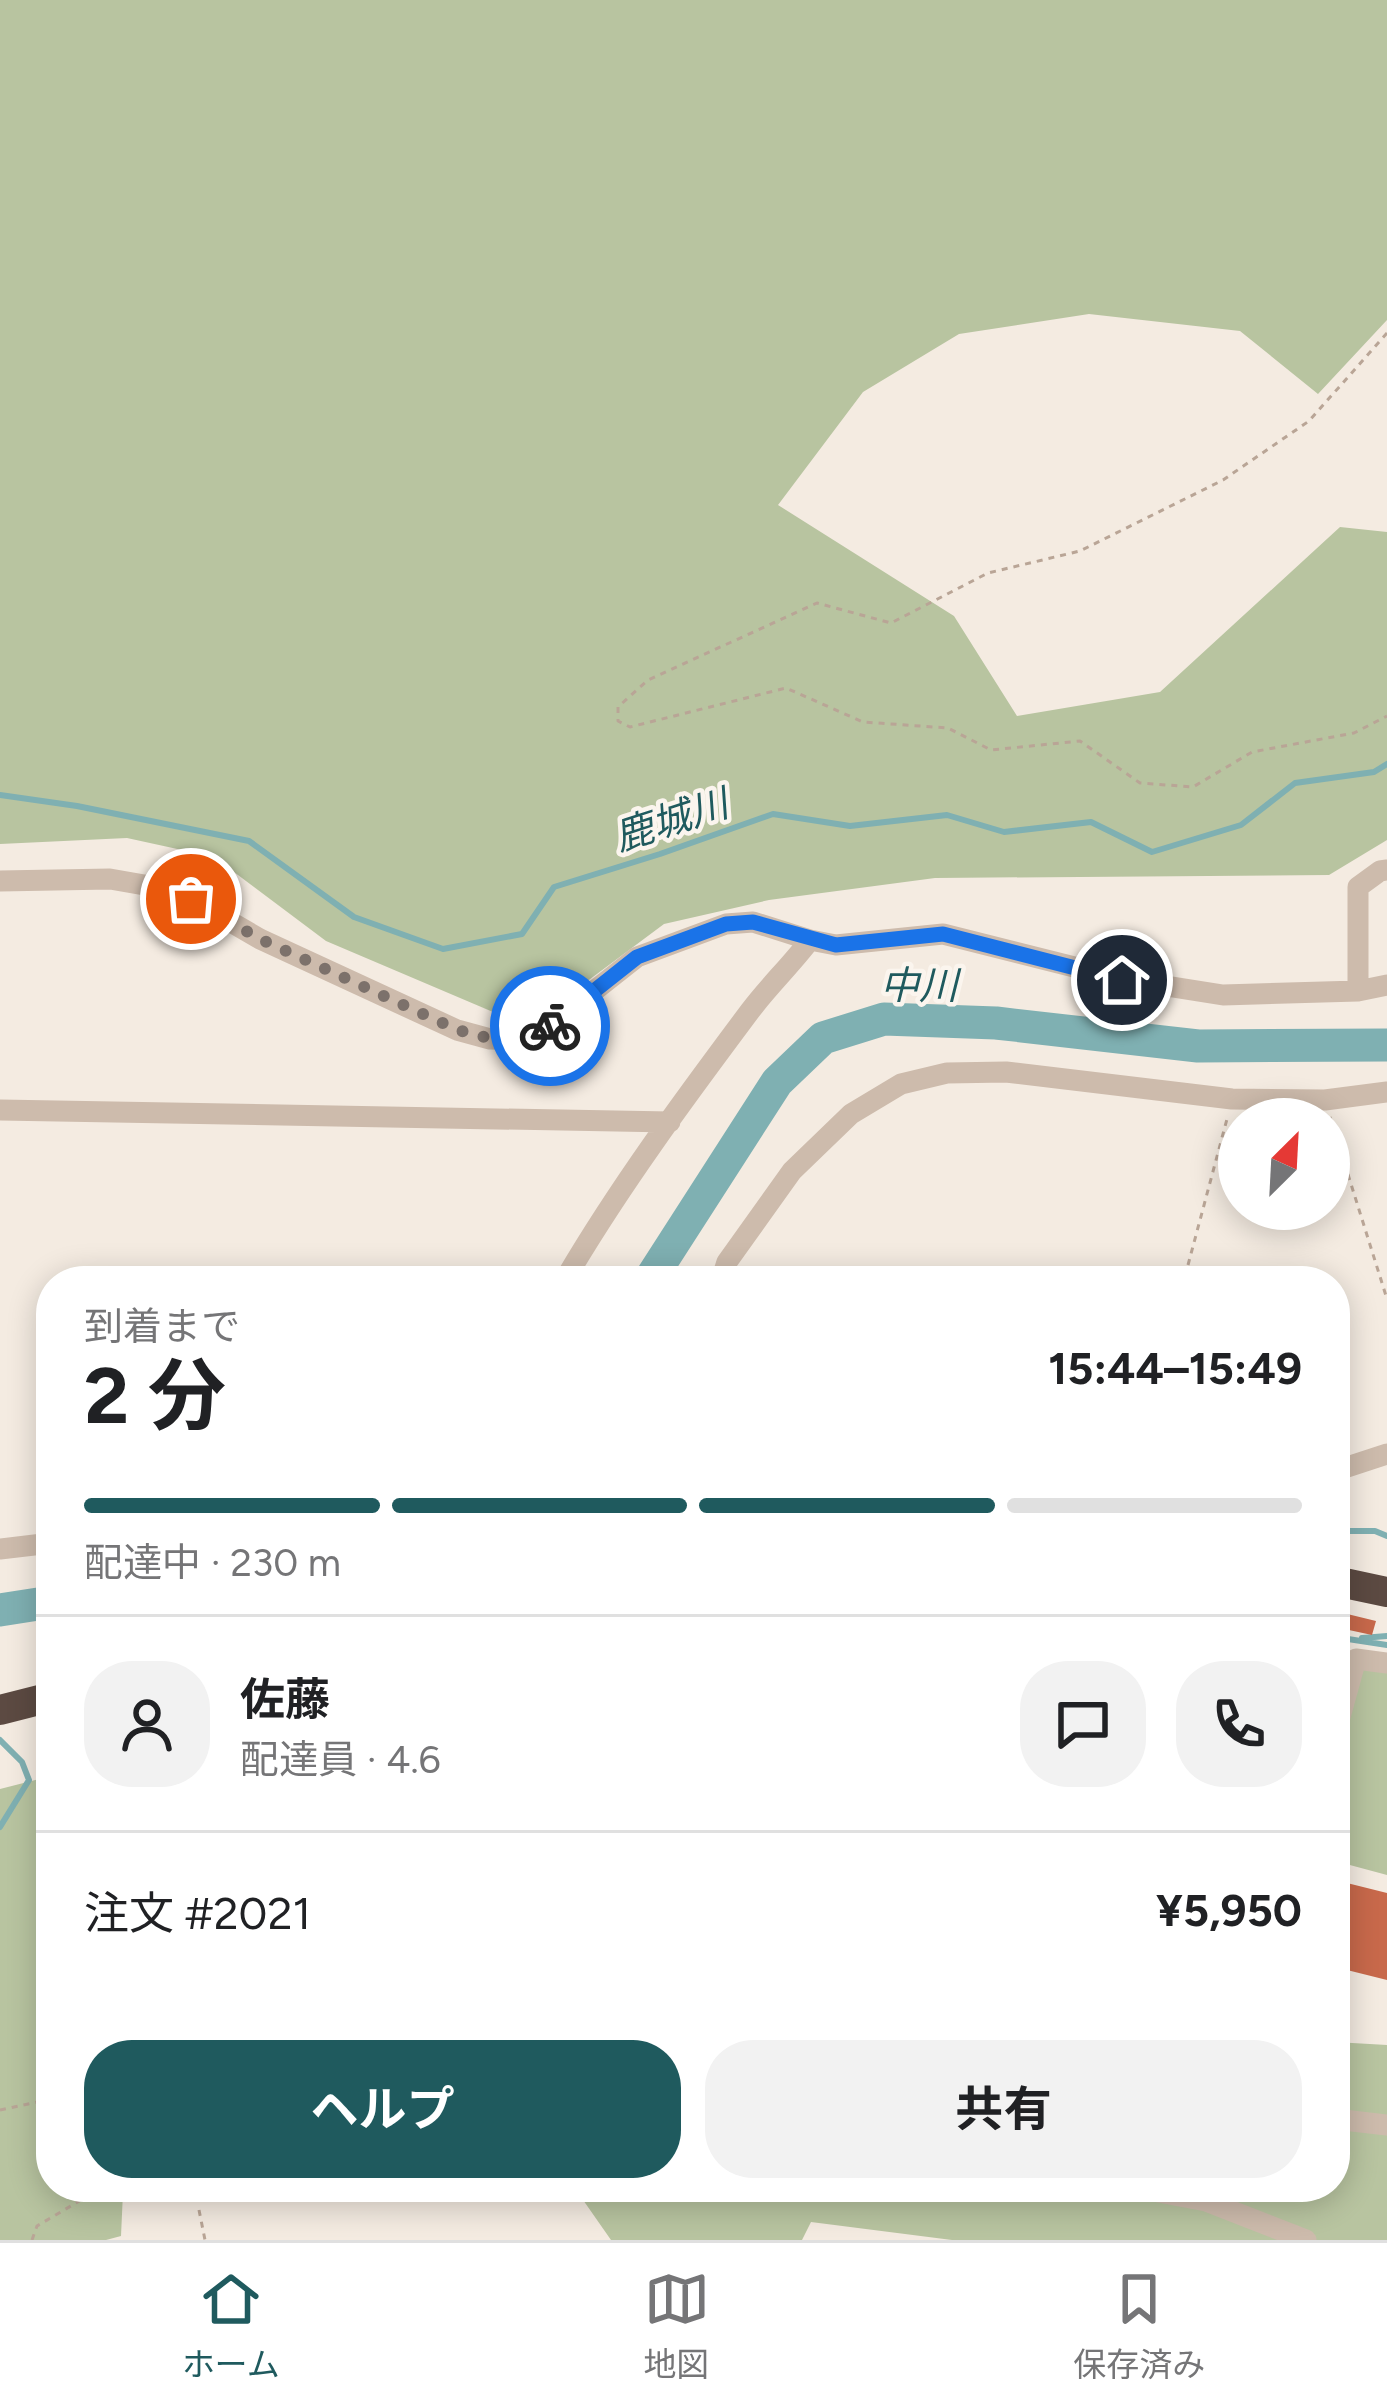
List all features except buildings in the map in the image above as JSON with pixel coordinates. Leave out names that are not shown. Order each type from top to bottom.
[{"type":"highway","points":[[1350,1584],[1387,1592]]},
{"type":"highway","points":[[0,1710],[36,1701]]},
{"type":"street","points":[[1358,991],[1358,887],[1387,870]]},
{"type":"street","points":[[0,881],[110,879],[171,892],[260,939],[438,1021],[490,1039],[523,1040],[542,1032],[637,957],[726,924],[753,922],[836,945],[943,934],[1122,980],[1223,995],[1358,991],[1387,985]]},
{"type":"street","points":[[573,1266],[754,1006],[810,940]]},
{"type":"street","points":[[726,1266],[792,1171],[851,1114],[902,1084],[946,1073],[1006,1072],[1218,1098]]},
{"type":"street","points":[[1340,1098],[1387,1092]]},
{"type":"street","points":[[0,1110],[670,1122]]},
{"type":"street","points":[[1350,1467],[1387,1454]]},
{"type":"street","points":[[0,1549],[36,1545]]},
{"type":"street","points":[[1350,1681],[1356,1659],[1387,1663]]},
{"type":"street","points":[[1350,2121],[1387,2125]]},
{"type":"street","points":[[1209,2202],[1306,2240]]},
{"type":"path","points":[[1387,333],[1309,421],[1223,480],[1080,551],[988,573],[891,623],[817,603],[648,680],[618,707],[618,721],[630,727],[786,688],[862,722],[948,728],[992,750],[1080,741],[1140,783],[1193,787],[1252,752],[1354,733],[1387,716]]},
{"type":"path","points":[[1188,1265],[1218,1152]]},
{"type":"path","points":[[1350,1180],[1387,1298]]},
{"type":"path","points":[[0,2110],[36,2102]]},
{"type":"path","points":[[32,2240],[37,2226],[78,2202]]},
{"type":"path","points":[[199,2210],[205,2240]]},
{"type":"green space","points":[[0,0],[1387,0],[1387,320],[1318,394],[1240,331],[1089,314],[959,334],[863,392],[778,505],[954,616],[1017,716],[1160,692],[1340,527],[1387,532],[1387,840],[1329,875],[935,878],[769,900],[664,924],[562,1000],[493,1012],[326,941],[214,857],[127,838],[0,844]]},
{"type":"green space","points":[[1361,1666],[1387,1671],[1387,1875],[1350,1865],[1350,1704]]},
{"type":"green space","points":[[36,1780],[36,2202],[123,2202],[121,2236],[106,2240],[0,2240],[0,1789]]},
{"type":"green space","points":[[1350,2043],[1387,2045],[1387,2240],[952,2240],[811,2222],[802,2240],[611,2240],[584,2202],[1350,2202]]},
{"type":"waterway","name":"鹿城川","points":[[0,795],[249,841],[354,917],[443,949],[522,934],[554,887],[773,814],[850,826],[947,815],[1004,832],[1091,822],[1152,852],[1241,825],[1295,783],[1374,772],[1387,764]]},
{"type":"waterway","name":"中川","points":[[659,1266],[777,1082],[823,1038],[884,1019],[996,1023],[1198,1046],[1387,1045]]},
{"type":"waterway","points":[[1350,1531],[1387,1536]]},
{"type":"waterway","name":"中川","points":[[0,1610],[36,1604]]},
{"type":"waterway","points":[[1362,1638],[1387,1636]]},
{"type":"waterway","points":[[1350,1639],[1387,1645]]},
{"type":"waterway","points":[[0,1740],[22,1762],[29,1780],[0,1827]]},
{"type":"way so far","points":[[191,899],[260,939],[458,1030],[490,1039],[523,1040],[550,1026]]},
{"type":"route","points":[[550,1026],[637,957],[726,924],[753,922],[836,945],[943,934],[1122,980]]}]
